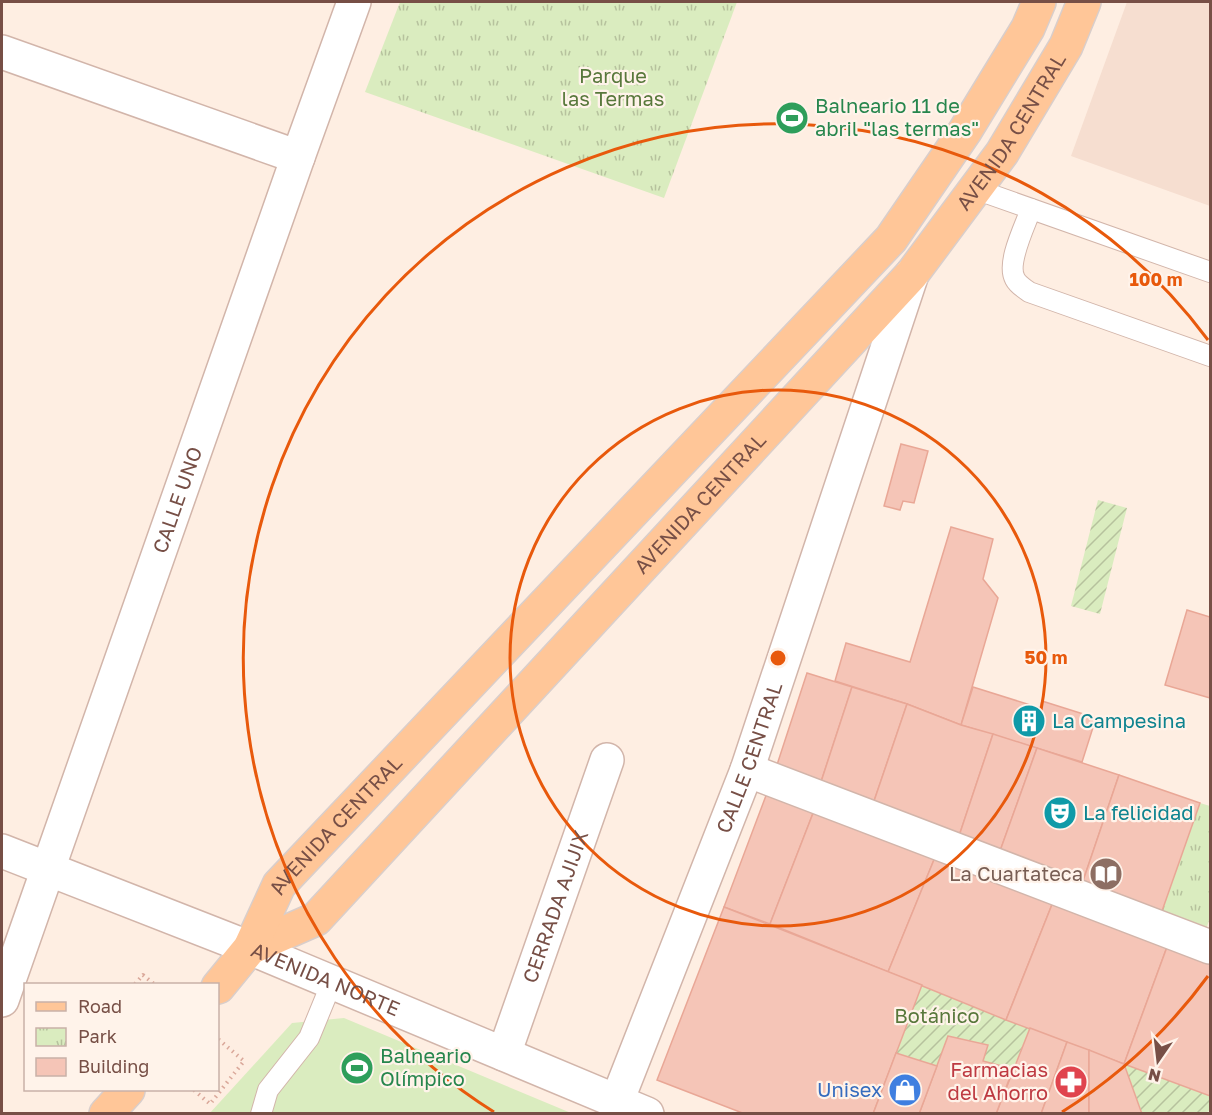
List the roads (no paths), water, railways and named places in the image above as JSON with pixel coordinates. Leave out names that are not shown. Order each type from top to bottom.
[{"type":"main road","name":"AVENIDA CENTRAL","points":[[219,986],[250,948],[279,885],[891,239],[965,131],[1028,28],[1040,2]]},
{"type":"main road","name":"AVENIDA CENTRAL","points":[[250,948],[316,919],[912,274],[1002,153],[1066,46],[1084,2]]},
{"type":"main road","points":[[106,1113],[126,1091]]},
{"type":"street","name":"CALLE UNO","points":[[2,1000],[354,2]]},
{"type":"street","points":[[2,52],[298,157]]},
{"type":"street","name":"CALLE CENTRAL","points":[[617,1101],[747,770],[912,274]]},
{"type":"street","name":"CERRADA AJIJIX","points":[[504,1054],[607,760]]},
{"type":"street","points":[[747,770],[1210,947]]},
{"type":"street","name":"AVENIDA NORTE","points":[[2,851],[250,948],[647,1113]]},
{"type":"lane","points":[[975,189],[1210,272]]},
{"type":"lane","points":[[1031,209],[1013,258],[1014,278],[1021,287],[1029,292],[1210,356]]},
{"type":"lane","points":[[248,1113],[309,1038],[332,982]]},
{"type":"lane","points":[[261,1113],[268,1090]]},
{"type":"place","name":"Balneario 11 de abril \"las termas\"","points":[[792,118]]},
{"type":"place","name":"La Campesina","points":[[1029,721]]},
{"type":"place","name":"La felicidad","points":[[1060,813]]},
{"type":"place","name":"La Cuartateca","points":[[1106,874]]},
{"type":"place","name":"Balneario Olímpico","points":[[357,1068]]},
{"type":"place","name":"Farmacias del Ahorro","points":[[1071,1082]]},
{"type":"place","name":"Unisex","points":[[905,1090]]},
{"type":"park label","name":"Parque las Termas","points":[[613,88]]},
{"type":"park label","name":"Botánico","points":[[937,1016]]}]
